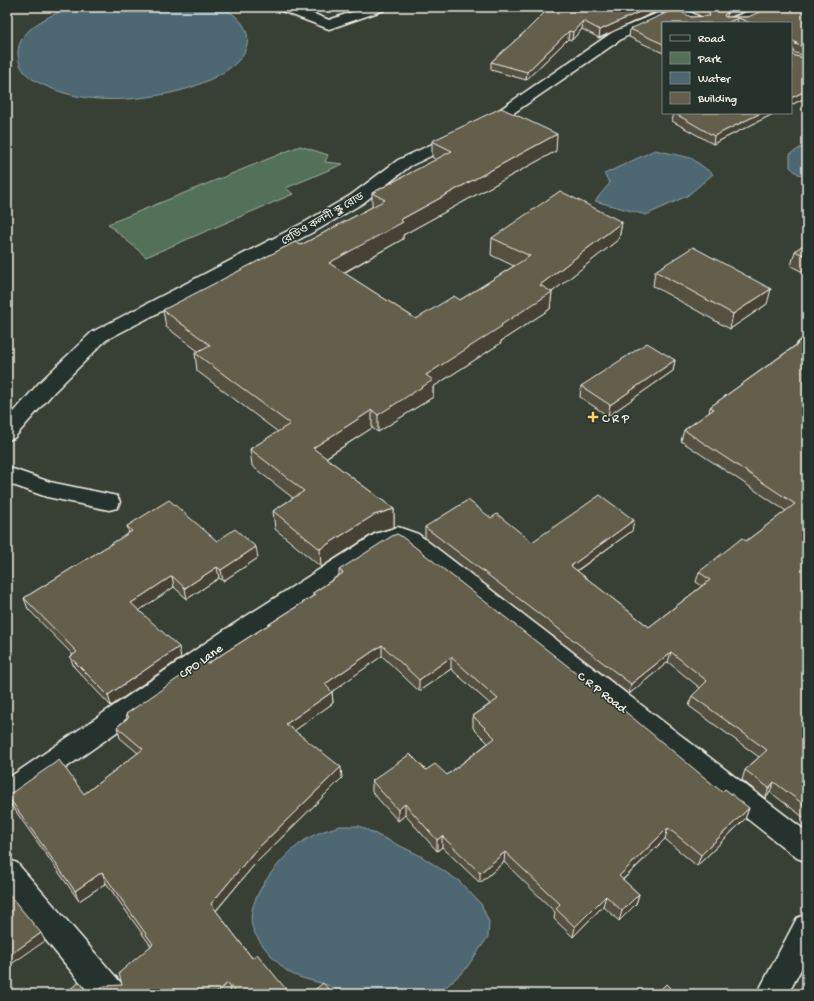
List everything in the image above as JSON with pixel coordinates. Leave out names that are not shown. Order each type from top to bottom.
[{"type":"street","points":[[284,7],[329,25],[379,7]]},
{"type":"street","points":[[722,10],[736,21],[771,7]]},
{"type":"street","points":[[671,8],[699,22]]},
{"type":"street","name":"রেডিও কলনী স্কুল রোড","points":[[7,433],[46,388],[99,336],[313,225],[357,199],[404,163],[492,122],[618,35],[671,8]]},
{"type":"street","points":[[7,475],[47,489],[109,502]]},
{"type":"street","name":"CPO Lane","points":[[7,794],[232,638],[383,540],[398,534]]},
{"type":"street","name":"C R P Road","points":[[398,534],[410,540],[807,849]]},
{"type":"street","points":[[7,872],[110,994]]},
{"type":"street","points":[[772,994],[807,928]]},
{"type":"green space","points":[[300,146],[328,155],[325,162],[343,164],[286,188],[293,194],[146,257],[108,224]]},
{"type":"water","points":[[71,7],[221,7],[242,23],[246,30],[247,44],[244,53],[233,66],[202,83],[186,89],[130,99],[113,100],[79,97],[48,87],[27,75],[21,66],[18,54],[19,45],[29,30],[54,14]]},
{"type":"water","points":[[807,144],[807,176],[798,174],[790,167],[790,154]]},
{"type":"water","points":[[655,150],[691,158],[713,174],[687,196],[646,215],[595,201],[610,183],[604,174]]},
{"type":"water","points":[[340,826],[359,826],[421,856],[459,881],[481,904],[489,922],[488,937],[465,970],[438,994],[343,994],[330,986],[293,975],[277,962],[261,944],[252,926],[251,915],[259,892],[266,880],[284,858],[305,840]]},
{"type":"building","points":[[550,7],[650,7],[600,30],[583,21],[573,32],[569,31],[527,72],[491,62]]},
{"type":"building","points":[[700,7],[718,7],[728,12],[724,15],[725,17],[748,17],[771,7],[807,7],[807,48],[795,44],[797,43],[792,40],[792,22],[748,22],[738,18],[729,22],[662,22],[662,44],[630,29],[675,9],[691,17],[710,16],[708,11]]},
{"type":"building","points":[[792,55],[807,59],[807,90],[792,98]]},
{"type":"building","points":[[501,108],[557,134],[400,220],[403,222],[329,263],[416,319],[454,296],[460,300],[530,256],[492,238],[560,191],[622,222],[540,285],[552,292],[426,375],[433,380],[378,415],[372,410],[313,448],[394,509],[374,515],[320,549],[273,511],[304,491],[250,449],[290,424],[195,353],[210,345],[163,310],[295,242],[301,245],[385,200],[372,193],[452,151],[432,141]]},
{"type":"building","points":[[676,114],[759,114],[714,136]]},
{"type":"building","points":[[807,242],[807,257],[795,251]]},
{"type":"building","points":[[693,247],[771,289],[733,314],[655,271]]},
{"type":"building","points":[[807,335],[807,807],[774,782],[769,788],[745,770],[767,750],[692,696],[707,681],[671,652],[631,684],[425,527],[468,500],[491,518],[497,514],[532,542],[600,495],[634,520],[571,566],[649,627],[710,580],[699,572],[742,538],[746,541],[795,504],[684,430],[714,409],[710,407],[798,344],[797,343]]},
{"type":"building","points":[[647,343],[675,360],[610,405],[581,386]]},
{"type":"building","points":[[169,500],[217,541],[235,529],[256,547],[221,570],[217,567],[185,588],[172,576],[131,603],[179,647],[108,695],[70,657],[77,652],[24,598],[132,531],[127,526]]},
{"type":"building","points":[[397,534],[610,699],[722,792],[725,789],[749,808],[701,855],[668,828],[619,876],[639,894],[622,911],[606,896],[575,927],[556,909],[560,904],[505,852],[480,873],[442,836],[437,840],[405,804],[398,810],[372,781],[410,754],[426,770],[435,764],[447,775],[495,738],[473,716],[498,699],[451,657],[419,680],[382,645],[325,684],[332,692],[286,724],[341,767],[253,853],[211,904],[252,958],[257,954],[290,994],[237,994],[228,983],[214,994],[95,994],[104,986],[122,985],[119,973],[153,944],[102,872],[75,891],[7,795],[59,760],[84,794],[143,749],[117,727],[129,717],[126,714],[203,661],[207,664],[315,595],[313,593],[343,573],[339,570]]},
{"type":"building","points":[[7,892],[41,933],[7,957]]},
{"type":"building","points":[[80,982],[88,994],[63,994]]},
{"type":"building","points":[[323,983],[333,994],[310,994]]},
{"type":"building","points":[[666,984],[676,994],[656,994]]},
{"type":"place","name":"C R P","points":[[593,417]]}]
